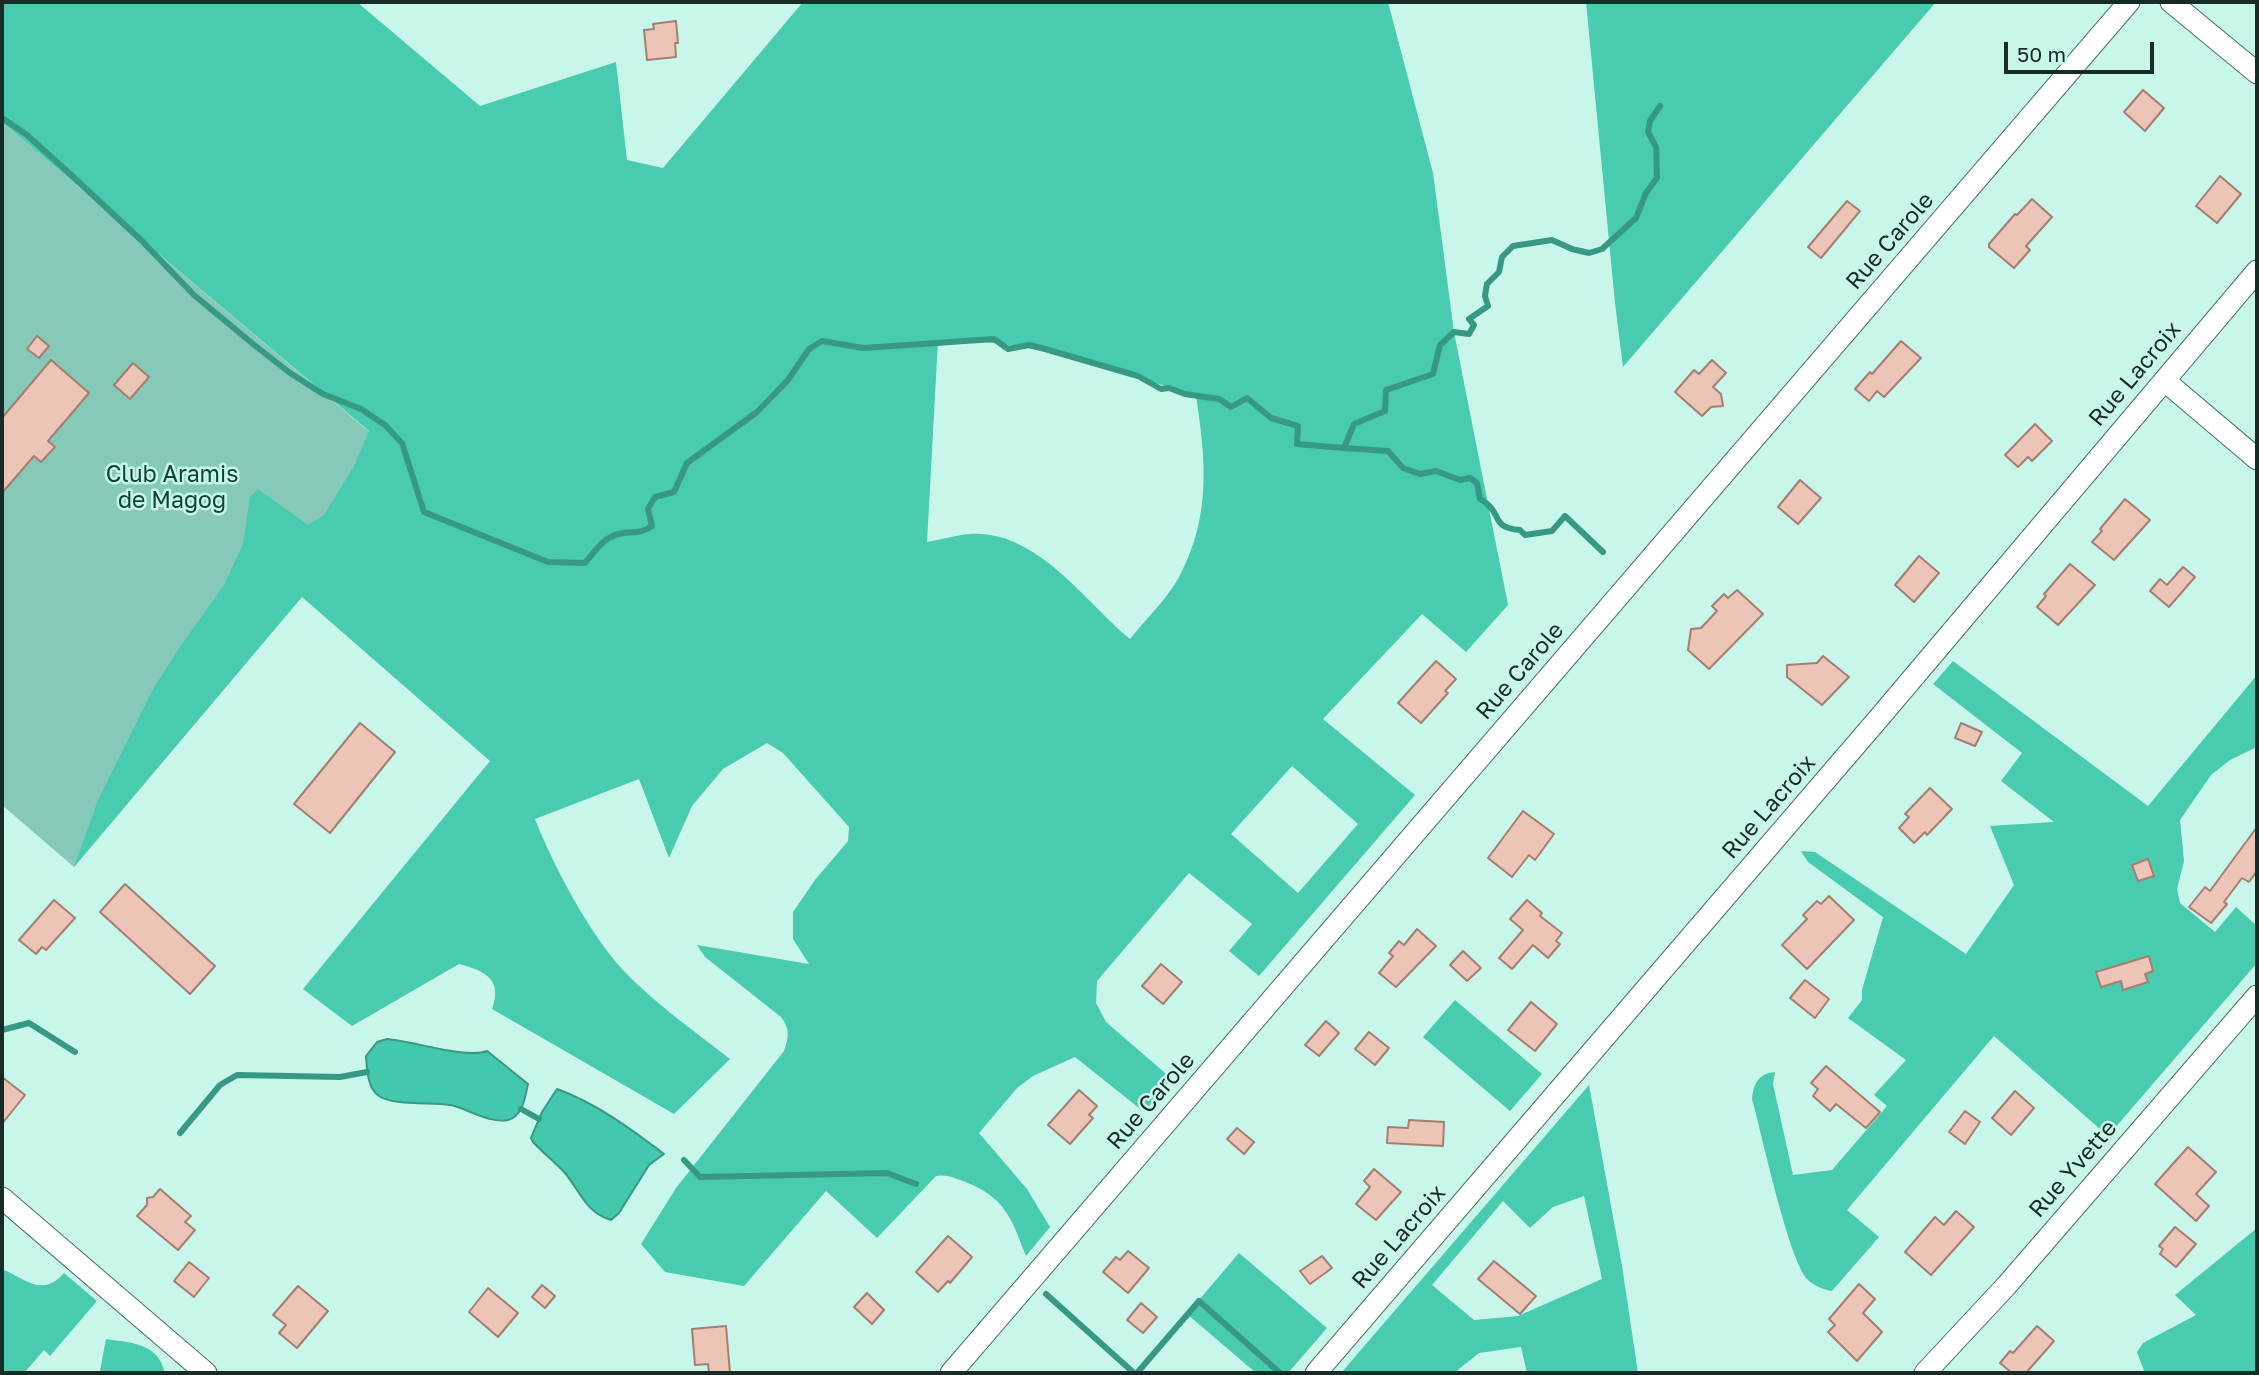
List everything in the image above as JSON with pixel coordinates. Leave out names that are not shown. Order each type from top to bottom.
[{"type":"street","name":"Rue Carole","points":[[951,1373],[2129,2]]},
{"type":"street","points":[[2171,2],[2257,73]]},
{"type":"street","name":"Rue Lacroix","points":[[1316,1373],[1618,1023],[2257,271]]},
{"type":"street","points":[[2165,381],[2257,459]]},
{"type":"street","name":"Rue Yvette","points":[[1925,1373],[2007,1285],[2257,996]]},
{"type":"street","points":[[2,1198],[206,1373]]},
{"type":"green space","name":"Club Aramis de Magog","points":[[2,122],[411,467],[74,867],[2,805]]},
{"type":"shaded area","points":[[2,2],[357,2],[480,106],[616,62],[627,160],[663,168],[803,2],[1388,2],[1433,173],[1454,332],[1508,605],[1466,652],[1422,614],[1323,719],[1415,795],[1259,976],[1229,951],[1252,924],[1189,873],[1097,981],[1096,1003],[1106,1022],[1172,1079],[1144,1112],[1075,1057],[1033,1076],[1017,1088],[979,1133],[1027,1189],[1050,1227],[1026,1256],[1011,1219],[997,1201],[977,1187],[947,1176],[936,1176],[877,1238],[826,1191],[744,1286],[665,1272],[641,1244],[676,1188],[784,1051],[788,1037],[781,1017],[705,957],[697,945],[809,964],[793,939],[793,912],[815,880],[848,841],[849,827],[783,753],[767,743],[723,769],[692,806],[669,858],[639,779],[535,819],[573,898],[597,937],[622,969],[674,1016],[730,1059],[674,1114],[492,1009],[495,999],[493,983],[484,973],[468,967],[459,964],[352,1026],[303,989],[490,761],[302,597],[74,867],[98,800],[153,689],[224,585],[243,544],[250,497],[258,489],[308,525],[324,515],[354,466],[369,431],[2,122]],"holes":[[[938,341],[1004,344],[1069,357],[1196,396],[1204,465],[1197,531],[1180,575],[1130,639],[1058,571],[1017,543],[994,536],[970,534],[927,542]],[[1292,766],[1358,824],[1298,893],[1231,834]]]},
{"type":"shaded area","points":[[1586,2],[1936,2],[1623,367],[1615,303]]},
{"type":"shaded area","points":[[1953,661],[2148,806],[2257,675],[2257,747],[2230,760],[2211,775],[2180,820],[2184,861],[2177,889],[2180,903],[2215,932],[2236,907],[2257,926],[2257,963],[2108,1136],[1994,1036],[1847,1210],[1879,1237],[1832,1291],[1808,1280],[1792,1249],[1752,1099],[1754,1088],[1761,1077],[1775,1072],[1773,1084],[1793,1175],[1832,1170],[1887,1106],[1874,1095],[1906,1060],[1848,1018],[1862,1000],[1862,990],[1883,917],[1808,862],[1801,851],[1815,852],[1966,954],[2014,885],[1990,826],[2054,822],[2001,781],[2022,753],[1933,684]]},
{"type":"shaded area","points":[[1455,1000],[1542,1074],[1510,1111],[1423,1037]]},
{"type":"shaded area","points":[[387,1039],[466,1053],[487,1051],[528,1084],[520,1110],[513,1118],[501,1121],[450,1105],[403,1102],[379,1096],[370,1083],[366,1056],[377,1042]]},
{"type":"shaded area","points":[[1589,1085],[1622,1266],[1638,1373],[1527,1373],[1521,1347],[1479,1353],[1454,1373],[1341,1373]],"holes":[[[1584,1196],[1602,1279],[1518,1316],[1474,1320],[1432,1285],[1503,1201],[1530,1228],[1553,1207]]]},
{"type":"shaded area","points":[[557,1089],[599,1109],[664,1154],[649,1165],[619,1213],[611,1220],[589,1207],[565,1173],[531,1138],[542,1112]]},
{"type":"shaded area","points":[[2257,1228],[2257,1373],[2145,1373],[2137,1352],[2143,1343],[2196,1315],[2175,1295]]},
{"type":"shaded area","points":[[1239,1253],[1327,1328],[1288,1373],[1256,1373],[1187,1314]]},
{"type":"shaded area","points":[[2,1269],[41,1285],[56,1280],[64,1273],[97,1301],[50,1356],[44,1350],[24,1373],[2,1373]]},
{"type":"shaded area","points":[[106,1339],[143,1346],[150,1350],[162,1363],[165,1373],[100,1371]]},
{"type":"building","points":[[676,21],[676,57],[647,60],[644,30],[654,29],[653,24]]},
{"type":"building","points":[[2143,90],[2164,108],[2145,131],[2124,112]]},
{"type":"building","points":[[2220,176],[2241,194],[2217,223],[2196,206]]},
{"type":"building","points":[[2032,199],[2052,217],[2026,246],[2030,250],[2014,268],[1989,247],[1989,244]]},
{"type":"building","points":[[1847,201],[1860,211],[1821,258],[1808,247]]},
{"type":"building","points":[[37,336],[49,346],[39,358],[27,349]]},
{"type":"building","points":[[1901,341],[1921,358],[1884,397],[1877,391],[1869,401],[1855,389]]},
{"type":"building","name":"Club Aramis de Magog","points":[[51,360],[89,393],[48,441],[55,447],[41,462],[34,456],[2,493],[2,418]]},
{"type":"building","points":[[1712,360],[1726,373],[1713,387],[1721,394],[1723,406],[1711,407],[1702,416],[1675,392],[1694,370],[1699,374]]},
{"type":"building","points":[[133,363],[149,377],[130,399],[114,385]]},
{"type":"building","points":[[2035,424],[2052,441],[2032,461],[2028,457],[2018,467],[2005,455]]},
{"type":"building","points":[[1800,480],[1821,498],[1798,524],[1778,507]]},
{"type":"building","points":[[2125,499],[2150,520],[2114,560],[2092,542]]},
{"type":"building","points":[[1919,556],[1939,573],[1914,602],[1895,585]]},
{"type":"building","points":[[2070,564],[2095,585],[2058,625],[2037,607],[2046,596],[2044,594]]},
{"type":"building","points":[[2183,567],[2195,577],[2169,607],[2150,591],[2160,579],[2167,585]]},
{"type":"building","points":[[1737,590],[1763,614],[1709,669],[1688,650],[1691,629],[1701,628],[1717,611],[1712,606],[1724,594],[1728,598]]},
{"type":"building","points":[[1823,656],[1849,677],[1822,705],[1787,677],[1787,665],[1817,663]]},
{"type":"building","points":[[1436,661],[1456,679],[1445,691],[1448,693],[1421,723],[1398,703]]},
{"type":"building","points":[[360,723],[395,752],[330,833],[294,804]]},
{"type":"building","points":[[1961,723],[1982,732],[1975,746],[1955,738]]},
{"type":"building","points":[[1930,788],[1952,809],[1927,835],[1925,832],[1914,843],[1899,828],[1909,817],[1905,814]]},
{"type":"building","points":[[1523,811],[1554,834],[1535,860],[1529,855],[1512,877],[1488,858]]},
{"type":"building","points":[[2257,827],[2257,871],[2249,882],[2242,878],[2224,902],[2227,904],[2211,923],[2189,907],[2205,887],[2210,891]]},
{"type":"building","points":[[2148,859],[2154,876],[2138,881],[2132,865]]},
{"type":"building","points":[[125,884],[215,966],[190,994],[100,912]]},
{"type":"building","points":[[1829,896],[1854,920],[1807,969],[1782,945],[1807,919],[1803,915],[1817,901],[1821,904]]},
{"type":"building","points":[[54,900],[75,918],[46,950],[42,947],[36,954],[19,940]]},
{"type":"building","points":[[1527,900],[1542,913],[1540,916],[1562,933],[1556,941],[1560,944],[1548,958],[1533,945],[1512,969],[1499,958],[1523,930],[1510,919]]},
{"type":"building","points":[[1417,929],[1436,946],[1396,987],[1379,973],[1393,956],[1389,953],[1399,941],[1404,945]]},
{"type":"building","points":[[1463,951],[1481,968],[1467,981],[1450,965]]},
{"type":"building","points":[[2149,956],[2153,971],[2145,974],[2148,982],[2123,990],[2121,981],[2101,987],[2096,972]]},
{"type":"building","points":[[1161,964],[1182,982],[1163,1004],[1142,986]]},
{"type":"building","points":[[1805,980],[1829,999],[1815,1018],[1790,998]]},
{"type":"building","points":[[1531,1002],[1557,1024],[1535,1051],[1508,1030]]},
{"type":"building","points":[[1326,1021],[1339,1033],[1319,1056],[1305,1045]]},
{"type":"building","points":[[1369,1032],[1389,1048],[1375,1065],[1355,1049]]},
{"type":"building","points":[[1826,1066],[1880,1112],[1866,1128],[1836,1104],[1830,1111],[1813,1096],[1818,1089],[1811,1083]]},
{"type":"building","points":[[2,1077],[25,1095],[2,1124]]},
{"type":"building","points":[[1079,1090],[1097,1106],[1089,1115],[1093,1118],[1070,1144],[1048,1125]]},
{"type":"building","points":[[2015,1091],[2034,1108],[2011,1135],[1992,1118]]},
{"type":"building","points":[[1965,1111],[1980,1122],[1965,1144],[1949,1132]]},
{"type":"building","points":[[1409,1120],[1444,1122],[1443,1146],[1387,1143],[1388,1127],[1408,1128]]},
{"type":"building","points":[[1237,1128],[1254,1142],[1244,1154],[1227,1139]]},
{"type":"building","points":[[2188,1147],[2216,1172],[2196,1194],[2209,1206],[2196,1221],[2155,1184]]},
{"type":"building","points":[[1374,1169],[1401,1192],[1376,1220],[1356,1204],[1370,1187],[1364,1181]]},
{"type":"building","points":[[160,1189],[191,1216],[185,1222],[195,1230],[178,1250],[137,1216],[147,1205],[147,1198],[153,1197]]},
{"type":"building","points":[[1956,1211],[1974,1227],[1931,1275],[1905,1252],[1935,1217],[1944,1225]]},
{"type":"building","points":[[2175,1227],[2196,1244],[2176,1267],[2160,1254],[2163,1249],[2159,1246]]},
{"type":"building","points":[[948,1236],[972,1257],[950,1283],[948,1281],[938,1292],[916,1272]]},
{"type":"building","points":[[1128,1251],[1149,1268],[1128,1293],[1103,1272],[1116,1257],[1120,1260]]},
{"type":"building","points":[[1322,1256],[1332,1268],[1310,1284],[1300,1271]]},
{"type":"building","points":[[1494,1261],[1536,1296],[1520,1314],[1478,1279]]},
{"type":"building","points":[[189,1262],[209,1278],[194,1297],[174,1281]]},
{"type":"building","points":[[1859,1284],[1875,1299],[1863,1313],[1882,1332],[1857,1361],[1828,1332],[1835,1325],[1829,1319]]},
{"type":"building","points":[[542,1285],[555,1296],[545,1308],[532,1297]]},
{"type":"building","points":[[298,1286],[328,1311],[297,1348],[279,1333],[286,1325],[273,1315]]},
{"type":"building","points":[[488,1288],[518,1313],[498,1337],[469,1312]]},
{"type":"building","points":[[867,1293],[884,1310],[872,1324],[854,1307]]},
{"type":"building","points":[[1141,1303],[1157,1317],[1143,1333],[1127,1320]]},
{"type":"building","points":[[726,1326],[730,1373],[709,1373],[708,1364],[695,1365],[692,1329]]},
{"type":"building","points":[[2037,1326],[2054,1341],[2026,1373],[2012,1373],[2000,1363],[2010,1351],[2013,1353]]},
{"type":"waterway","points":[[2,118],[27,135],[142,241],[194,295],[253,344],[323,394],[361,409],[385,425],[402,443],[424,512],[548,562],[585,563],[609,538],[643,531],[652,526],[648,509],[655,497],[674,492],[687,463],[757,412],[788,380],[809,349],[822,341],[863,348],[994,339],[1008,349],[1029,345],[1138,376],[1161,389],[1169,388],[1185,394],[1219,399],[1231,407],[1247,398],[1271,418],[1298,426],[1297,444],[1344,448],[1354,424],[1385,411],[1386,390],[1433,374],[1440,345],[1454,332],[1469,334],[1474,325],[1469,319],[1488,306],[1485,296],[1487,284],[1499,272],[1502,257],[1513,246],[1552,240],[1589,253],[1602,249],[1636,218],[1646,193],[1657,178],[1656,147],[1648,132],[1650,121],[1660,106]]},
{"type":"waterway","points":[[1344,448],[1388,451],[1403,468],[1420,474],[1436,471],[1460,480],[1470,478],[1477,483],[1480,499],[1488,504],[1500,523],[1520,530],[1525,535],[1552,531],[1565,516],[1603,552]]},
{"type":"waterway","points":[[2,1030],[29,1023],[75,1052]]},
{"type":"waterway","points":[[180,1133],[220,1085],[237,1075],[340,1077],[367,1072]]},
{"type":"waterway","points":[[521,1109],[539,1119]]},
{"type":"waterway","points":[[684,1160],[700,1177],[887,1173],[916,1184]]},
{"type":"waterway","points":[[1046,1294],[1134,1373]]},
{"type":"waterway","points":[[1137,1373],[1199,1301],[1280,1373]]}]
